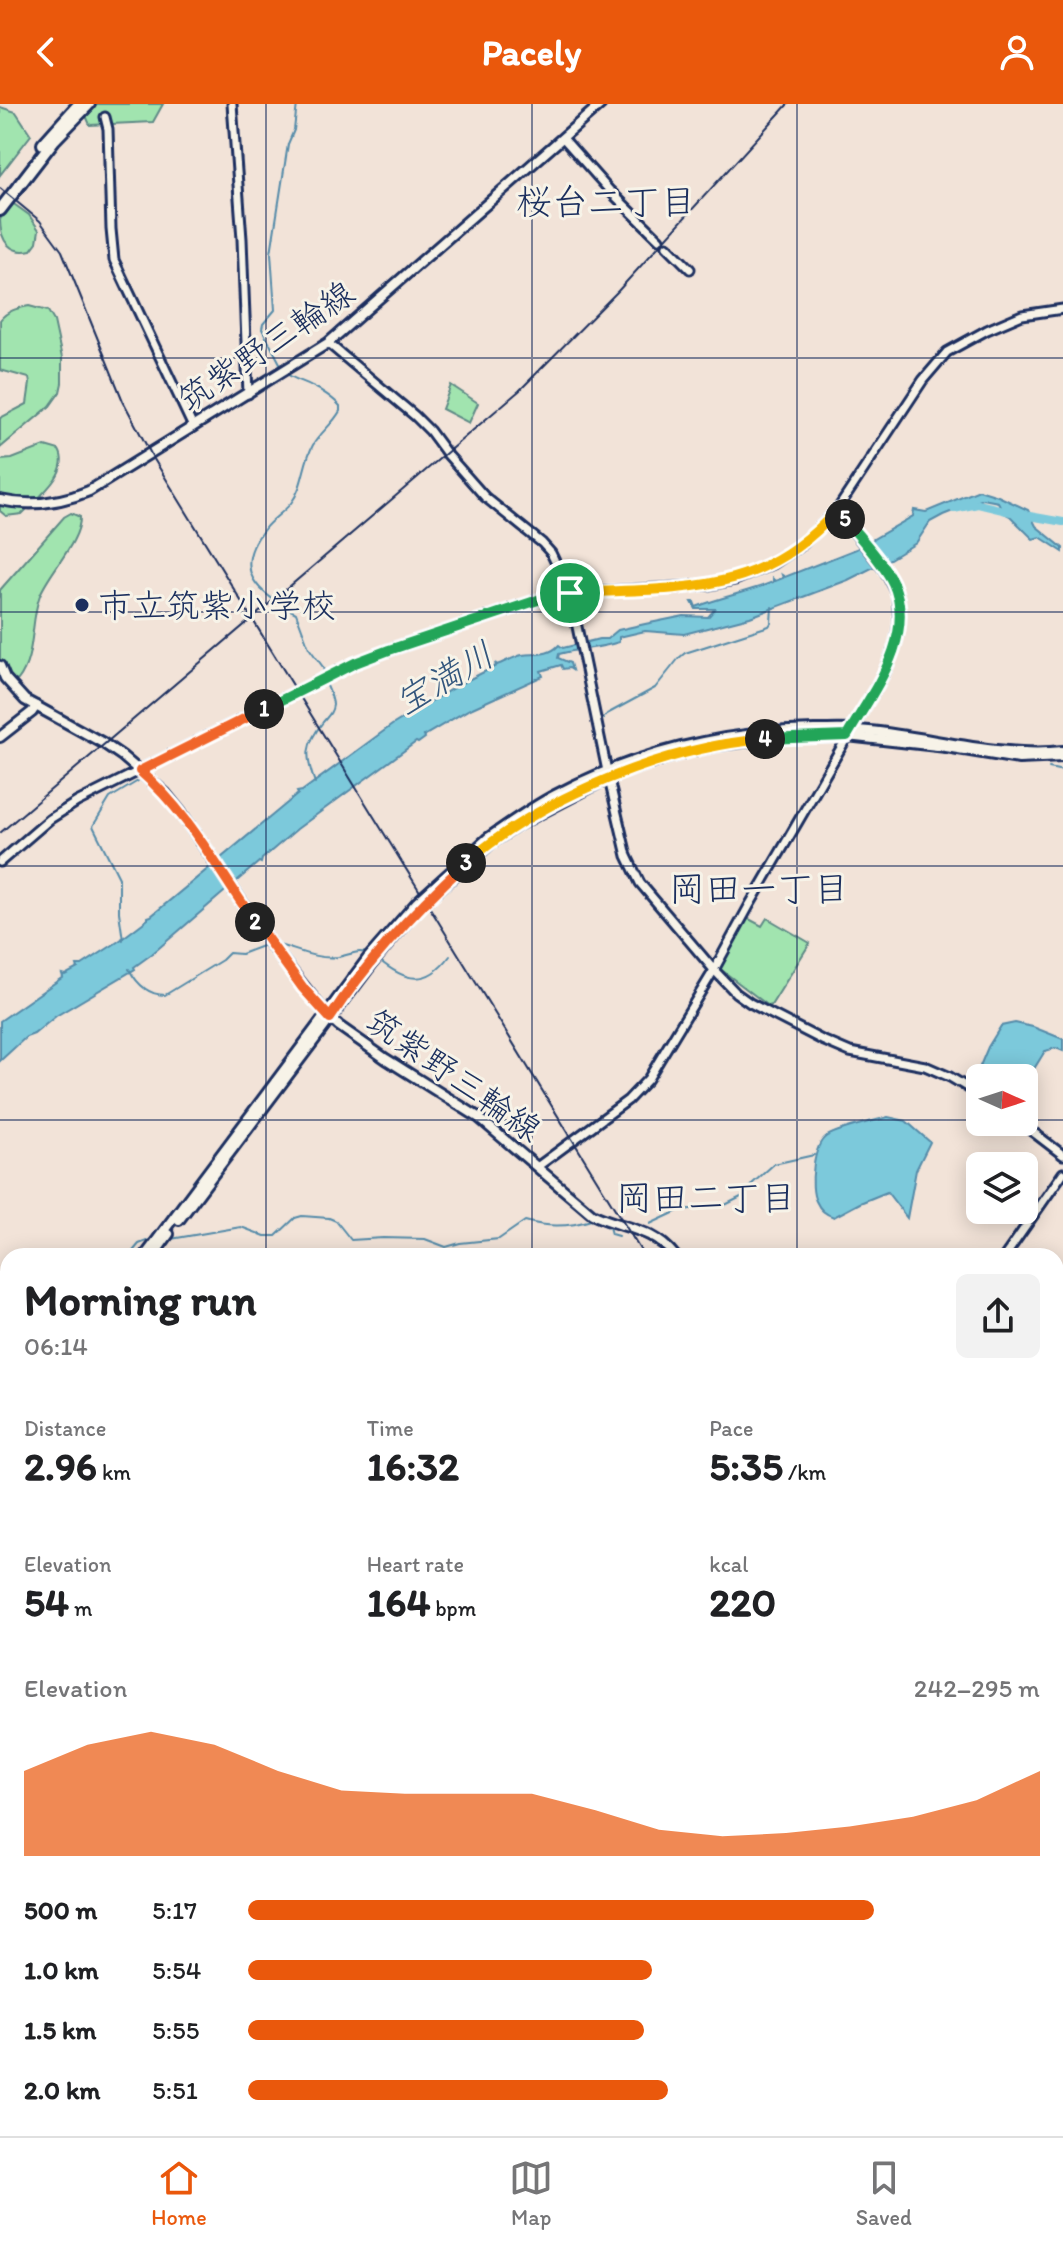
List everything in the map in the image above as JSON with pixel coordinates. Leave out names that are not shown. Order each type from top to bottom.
[{"type":"highway","points":[[0,199],[50,135],[79,104]]},
{"type":"highway","points":[[0,210],[54,140],[89,104]]},
{"type":"main road","name":"筑紫野三輪線","points":[[0,500],[26,504],[75,497],[103,483],[328,343],[601,104]]},
{"type":"main road","name":"筑紫野三輪線","points":[[0,666],[18,694],[103,743],[140,771],[174,804],[271,945],[328,1016],[386,1059],[478,1117],[592,1214],[659,1238],[668,1248]]},
{"type":"main road","points":[[0,737],[36,706]]},
{"type":"main road","points":[[159,1248],[371,959],[420,906],[490,840],[608,775],[719,745],[849,733],[1019,759],[1063,754]]},
{"type":"main road","points":[[152,1248],[223,1149],[328,1016]]},
{"type":"street","points":[[232,104],[242,239],[248,394]]},
{"type":"street","points":[[105,117],[114,260],[193,427]]},
{"type":"street","points":[[563,138],[610,191],[659,239]]},
{"type":"street","points":[[667,246],[690,269]]},
{"type":"street","points":[[0,862],[50,819],[77,802],[355,663],[525,604],[570,593],[703,586],[735,580],[773,564],[795,550],[837,510],[923,380],[947,352],[1022,315],[1063,309]]},
{"type":"street","points":[[328,343],[415,416],[485,497],[551,553],[570,593],[627,856],[640,883],[714,970],[750,1003],[822,1040],[850,1052],[925,1066],[966,1087]]},
{"type":"street","points":[[537,1167],[638,1091],[714,970],[885,672],[896,642],[899,622],[897,594],[882,567],[837,510]]},
{"type":"street","points":[[1038,1136],[1063,1155]]},
{"type":"street","points":[[1011,1248],[1063,1173]]},
{"type":"green space","points":[[81,104],[163,104],[153,122],[90,125]]},
{"type":"green space","points":[[0,107],[16,112],[31,135],[0,175]]},
{"type":"green space","points":[[11,202],[29,215],[39,230],[37,242],[31,250],[12,248],[2,234],[0,220]]},
{"type":"green space","points":[[29,306],[48,311],[54,321],[62,358],[62,383],[50,406],[0,448],[0,418],[27,404],[30,383],[29,378],[0,370],[0,320],[13,310]]},
{"type":"green space","points":[[451,385],[478,403],[469,423],[442,409]]},
{"type":"green space","points":[[45,446],[59,450],[62,459],[57,476],[22,514],[6,516],[0,511],[0,460],[12,459]]},
{"type":"green space","points":[[71,513],[80,517],[79,526],[40,595],[28,661],[18,680],[12,682],[0,677],[0,590],[64,517]]},
{"type":"green space","points":[[747,918],[762,926],[767,918],[810,943],[770,1007],[719,968]]},
{"type":"water","points":[[979,490],[1028,510],[1036,526],[1063,548],[1063,552],[1040,537],[1033,539],[1004,513],[998,502],[983,499],[930,522],[916,543],[890,559],[848,580],[750,617],[684,634],[645,631],[619,637],[619,642],[612,644],[559,654],[558,658],[570,663],[572,670],[563,669],[561,665],[541,671],[543,676],[468,710],[424,736],[297,829],[135,969],[56,1016],[26,1037],[0,1061],[0,1021],[63,977],[62,974],[78,968],[77,965],[82,965],[148,919],[297,792],[458,682],[460,684],[496,666],[495,663],[497,665],[522,655],[546,653],[559,645],[563,648],[607,639],[618,630],[684,616],[708,617],[715,609],[696,609],[692,602],[696,607],[773,582],[773,579],[783,578],[782,575],[785,577],[856,549],[913,516],[914,510],[926,512]]},
{"type":"water","points":[[1015,1023],[1063,1039],[1063,1051],[1056,1048],[1045,1051],[1037,1064],[981,1064],[1001,1026]]},
{"type":"water","points":[[888,1117],[906,1121],[930,1142],[916,1170],[907,1218],[887,1192],[834,1217],[825,1213],[816,1201],[813,1186],[816,1157],[822,1141],[839,1131]]},
{"type":"waterway","points":[[283,369],[262,329],[275,310],[271,253],[297,104]]},
{"type":"waterway","points":[[287,374],[327,395],[340,406],[340,411],[313,445],[299,489],[291,503],[255,543],[250,568],[260,588],[296,613],[309,648],[324,673]]},
{"type":"waterway","name":"宝満川","points":[[954,509],[978,504],[1011,512]]},
{"type":"waterway","points":[[1024,515],[1063,522]]},
{"type":"waterway","points":[[603,719],[655,688],[685,653],[769,626],[772,607]]},
{"type":"waterway","points":[[315,783],[308,751],[333,705],[325,680]]},
{"type":"waterway","points":[[1049,768],[1063,771]]},
{"type":"waterway","points":[[123,940],[119,878],[93,826],[110,798],[138,781]]},
{"type":"waterway","points":[[275,944],[322,957],[357,952],[369,954]]},
{"type":"waterway","points":[[129,969],[144,988],[165,995],[229,953],[241,954],[265,945]]},
{"type":"waterway","points":[[378,959],[397,973],[416,978],[433,973],[450,956]]},
{"type":"waterway","points":[[650,1224],[680,1210],[723,1206],[745,1195],[752,1184],[774,1164],[814,1155]]},
{"type":"waterway","points":[[171,1239],[241,1227],[265,1236],[276,1236],[295,1218],[302,1216],[336,1221],[351,1240],[425,1239],[446,1247],[499,1239],[525,1221],[558,1225],[591,1220],[609,1227],[611,1234],[618,1236]]},
{"type":"waterway","points":[[136,1248],[152,1239]]},
{"type":"railway","points":[[0,833],[519,391],[618,291],[788,104]]},
{"type":"railway","points":[[0,188],[40,221],[62,251],[123,401],[152,456],[639,1248]]},
{"type":"place","name":"市立筑紫小学校","points":[[82,605]]},
{"type":"district","name":"桜台二丁目","points":[[606,201]]},
{"type":"district","name":"岡田一丁目","points":[[759,888]]},
{"type":"district","name":"岡田二丁目","points":[[706,1197]]},
{"type":"route","points":[[837,510],[892,581],[897,594],[899,622],[896,642],[885,672],[847,736],[753,740],[689,751],[618,773],[571,796],[491,843],[420,906],[330,1018],[271,945],[182,814],[165,793],[140,771],[355,663],[525,604],[570,593],[703,586],[735,580],[773,564],[795,550],[837,510]]}]
